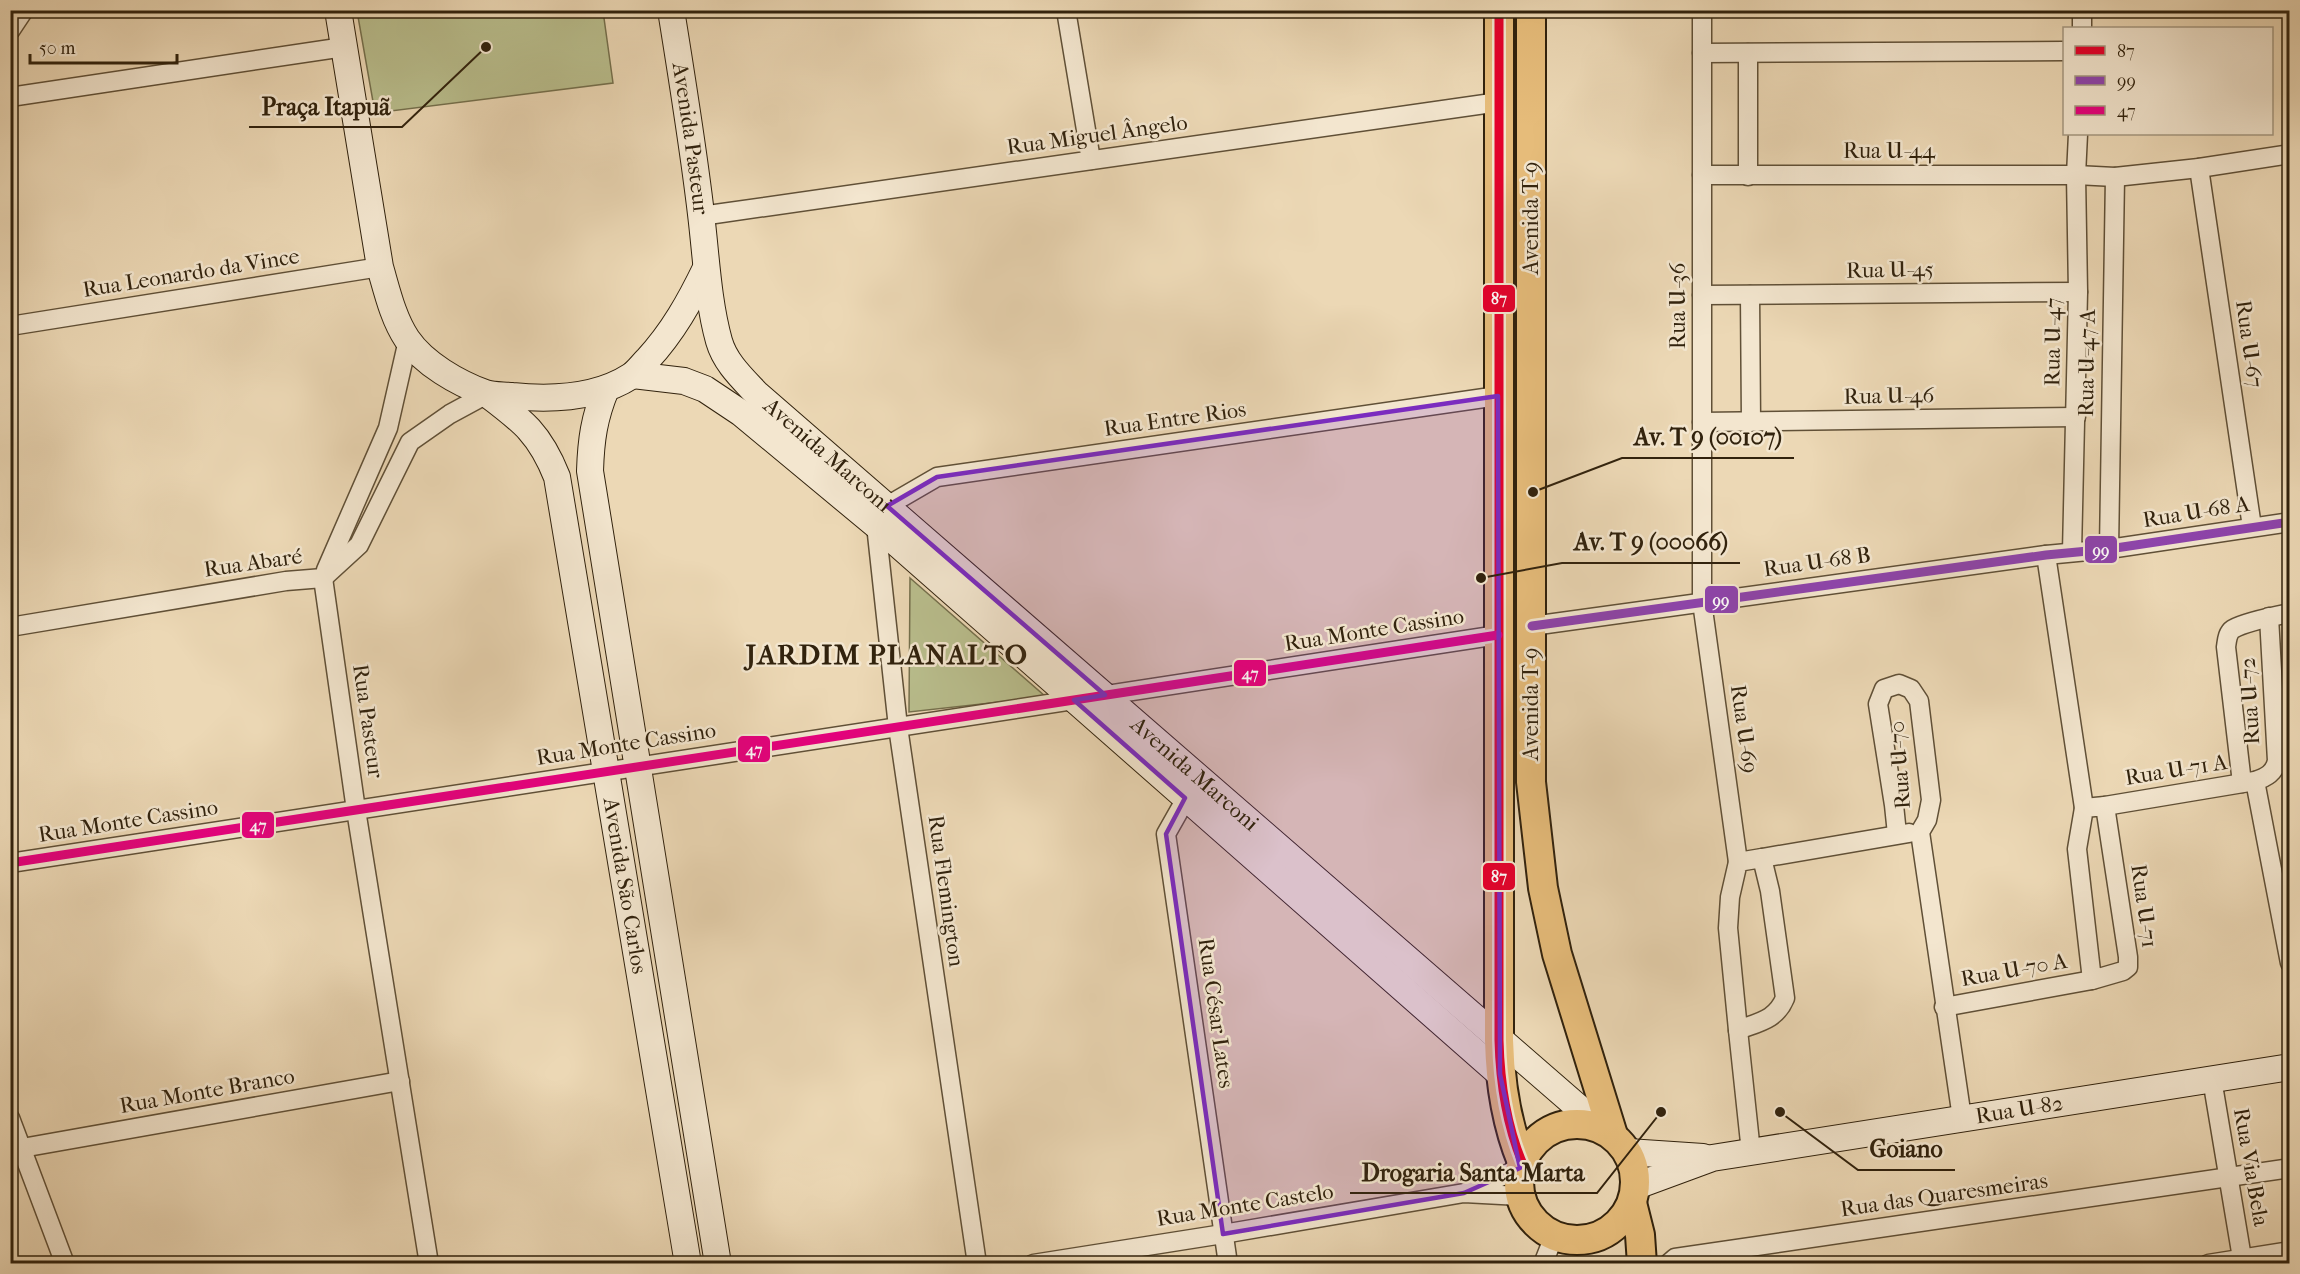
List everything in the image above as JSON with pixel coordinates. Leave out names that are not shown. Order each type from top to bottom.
[{"type":"main road","points":[[338,10],[380,267],[388,296],[408,340],[445,373],[487,394],[547,398],[606,389],[633,375],[666,340],[692,298],[706,268]]},
{"type":"main road","name":"Avenida Pasteur","points":[[671,10],[701,216],[706,268]]},
{"type":"main road","name":"Avenida T-9","points":[[1499,10],[1499,1040],[1500,1074],[1521,1175]]},
{"type":"main road","name":"Avenida T-9","points":[[1531,10],[1531,783],[1543,888],[1557,954],[1614,1138]]},
{"type":"main road","name":"Avenida Marconi","points":[[706,268],[719,341],[748,403]]},
{"type":"main road","name":"Avenida Marconi","points":[[633,375],[684,381],[748,403],[881,515],[1105,695],[1614,1138]]},
{"type":"main road","name":"Avenida São Carlos","points":[[606,389],[593,428],[590,471],[718,1263]]},
{"type":"main road","name":"Avenida São Carlos","points":[[487,394],[521,420],[536,435],[547,452],[557,477],[604,771],[688,1263]]},
{"type":"main road","points":[[557,477],[590,471]]},
{"type":"main road","name":"Avenida Marconi","points":[[881,515],[1074,700],[1500,1074]]},
{"type":"main road","name":"Rua U-82","points":[[1634,1194],[1712,1158],[2289,1067]]},
{"type":"main road","points":[[1580,1263],[1558,1237],[1533,1220],[1521,1175],[1530,1148],[1541,1136],[1555,1127],[1570,1123],[1586,1124],[1614,1138],[1635,1174],[1634,1194],[1642,1263]]},
{"type":"main road","name":"Rua U-82","points":[[1614,1138],[1712,1158]]},
{"type":"main road","points":[[1558,1237],[1576,1240],[1590,1239],[1603,1234],[1620,1221],[1634,1194]]},
{"type":"street","points":[[10,31],[24,10]]},
{"type":"street","points":[[1066,10],[1091,160]]},
{"type":"street","name":"Rua U-36","points":[[1702,10],[1702,602]]},
{"type":"street","points":[[2082,10],[2082,27]]},
{"type":"street","points":[[10,97],[344,47]]},
{"type":"street","points":[[1702,53],[2063,51]]},
{"type":"street","points":[[1748,53],[1748,176]]},
{"type":"street","name":"Rua Miguel Ângelo","points":[[701,216],[1499,102]]},
{"type":"street","name":"Rua U-47","points":[[2072,552],[2078,292],[2076,175],[2078,135]]},
{"type":"street","name":"Rua U-44","points":[[1702,175],[2076,175],[2115,177],[2199,168],[2289,154]]},
{"type":"street","name":"Rua U-67","points":[[2199,168],[2252,527]]},
{"type":"street","name":"Rua U-47 A","points":[[2109,549],[2115,177]]},
{"type":"street","name":"Rua Leonardo da Vince","points":[[10,326],[380,267]]},
{"type":"street","name":"Rua U-45","points":[[1702,295],[2078,292]]},
{"type":"street","points":[[1750,295],[1751,422]]},
{"type":"street","name":"Rua Abaré","points":[[10,627],[286,581],[323,578],[388,428],[408,340]]},
{"type":"street","points":[[323,578],[359,545],[411,442],[450,414],[487,394]]},
{"type":"street","name":"Rua Entre Rios","points":[[881,515],[937,477],[1498,396]]},
{"type":"street","name":"Rua U-46","points":[[1702,422],[2076,417]]},
{"type":"street","points":[[388,428],[411,442]]},
{"type":"street","name":"Rua Flemington","points":[[881,515],[898,727],[977,1263]]},
{"type":"street","name":"Rua U-68 A","points":[[2109,549],[2289,522]]},
{"type":"street","name":"Rua U-68 B","points":[[1532,626],[2046,555],[2109,549]]},
{"type":"street","points":[[2046,555],[2084,808],[2077,849],[2092,981]]},
{"type":"street","name":"Rua Pasteur","points":[[323,578],[356,810],[429,1263]]},
{"type":"street","name":"Rua U-69","points":[[1702,602],[1738,862],[1730,897],[1728,928],[1751,1152]]},
{"type":"street","points":[[2269,617],[2289,613]]},
{"type":"street","name":"Rua U-72","points":[[2249,782],[2266,777],[2274,770],[2277,761],[2269,617],[2232,630],[2228,635],[2226,647],[2249,782],[2289,963]]},
{"type":"street","name":"Rua Monte Cassino","points":[[10,863],[1498,635]]},
{"type":"street","name":"Rua U-70","points":[[1897,834],[1878,704],[1884,689],[1899,684],[1911,689],[1918,701],[1931,800],[1927,820],[1920,832],[1962,1119]]},
{"type":"street","name":"Rua César Lates","points":[[1200,777],[1185,798],[1166,834],[1228,1263]]},
{"type":"street","name":"Rua U-71 A","points":[[2104,806],[2249,782]]},
{"type":"street","points":[[2084,808],[2104,806]]},
{"type":"street","name":"Rua U-71","points":[[2092,981],[2123,971],[2128,967],[2104,806]]},
{"type":"street","points":[[1738,862],[1920,832]]},
{"type":"street","points":[[1738,1030],[1769,1018],[1780,1010],[1785,998],[1770,891],[1762,858]]},
{"type":"street","name":"Rua U-70 A","points":[[1944,1007],[2092,981]]},
{"type":"street","name":"Rua Via Bela","points":[[2212,1079],[2242,1261]]},
{"type":"street","name":"Rua Monte Branco","points":[[22,1148],[400,1081]]},
{"type":"street","points":[[10,1118],[65,1263]]},
{"type":"street","name":"Rua das Quaresmeiras","points":[[1668,1263],[1675,1258],[2289,1168]]},
{"type":"street","name":"Rua Monte Castelo","points":[[1464,1193],[1521,1175]]},
{"type":"street","name":"Rua Monte Castelo","points":[[1033,1263],[1223,1234],[1464,1193],[1521,1175]]},
{"type":"street","points":[[1543,1263],[1558,1237]]},
{"type":"street","points":[[2208,1263],[2242,1261],[2289,1251]]},
{"type":"highlighted area","points":[[1498,396],[1500,1074],[1520,1168],[1464,1193],[1223,1234],[1166,834],[1185,798],[1074,700],[1105,695],[887,506],[937,477]]},
{"type":"green space","points":[[357,11],[603,11],[613,83],[375,113]]},
{"type":"green space","points":[[910,578],[1046,697],[909,712]]},
{"type":"transit line","name":"87","points":[[1499,10],[1499,1040],[1505,1102],[1522,1162]]},
{"type":"transit line","name":"99","points":[[1532,626],[2046,555],[2109,549],[2290,522]]},
{"type":"transit line","name":"47","points":[[10,863],[1498,635]]},
{"type":"place","name":"Praça Itapuã","points":[[486,47]]},
{"type":"place","name":"Av. T 9 (00107)","points":[[1533,492]]},
{"type":"place","name":"Av. T 9 (00066)","points":[[1481,578]]},
{"type":"place","name":"Drogaria Santa Marta","points":[[1661,1112]]},
{"type":"place","name":"Goiano","points":[[1780,1112]]},
{"type":"district","name":"JARDIM PLANALTO","points":[[887,654]]}]
